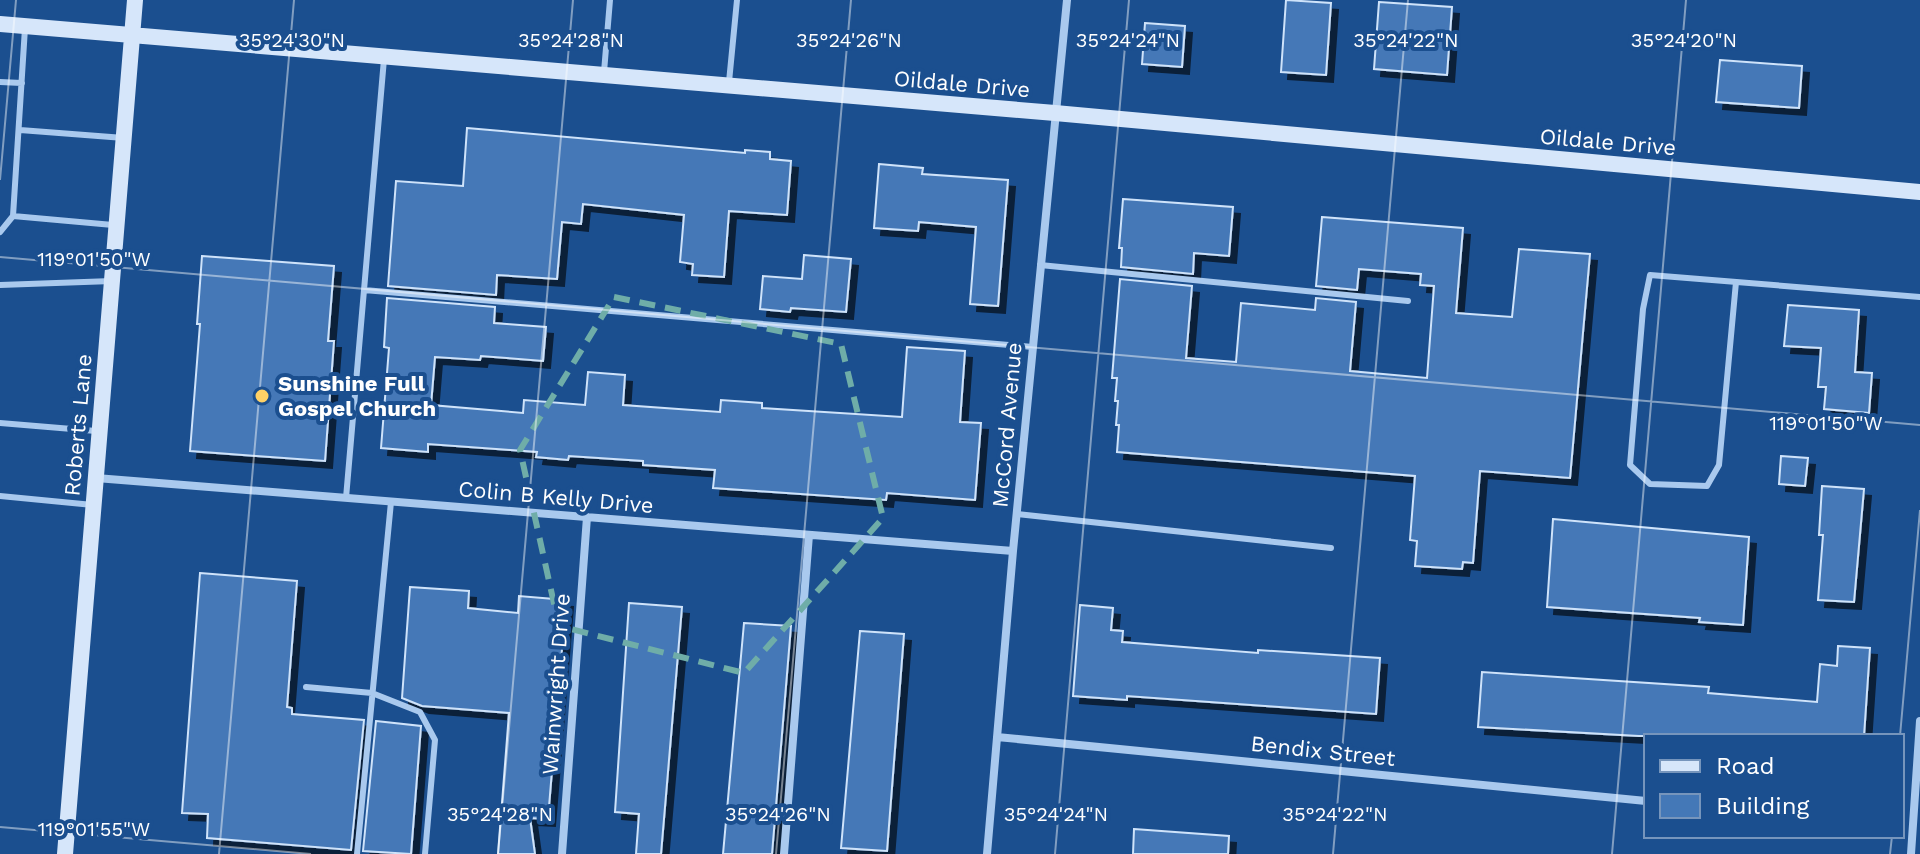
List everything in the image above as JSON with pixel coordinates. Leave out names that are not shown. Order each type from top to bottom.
[{"type":"street","name":"Roberts Lane","points":[[65,854],[135,0]]},
{"type":"street","name":"McCord Avenue","points":[[987,854],[1067,0]]},
{"type":"street","name":"Oildale Drive","points":[[0,24],[1055,113],[1920,192]]},
{"type":"street","name":"Colin B Kelly Drive","points":[[96,478],[1013,551]]},
{"type":"street","name":"Wainwright Drive","points":[[562,854],[587,517]]},
{"type":"street","points":[[784,854],[809,535]]},
{"type":"street","points":[[1911,854],[1920,721]]},
{"type":"street","name":"Bendix Street","points":[[997,737],[1644,801]]},
{"type":"street","points":[[1904,826],[1913,827]]},
{"type":"lane","points":[[604,75],[610,0]]},
{"type":"lane","points":[[729,86],[737,0]]},
{"type":"lane","points":[[0,232],[13,216],[25,26]]},
{"type":"lane","points":[[346,498],[384,57]]},
{"type":"lane","points":[[0,82],[22,83]]},
{"type":"lane","points":[[20,130],[124,138]]},
{"type":"lane","points":[[13,216],[117,225]]},
{"type":"lane","points":[[1040,265],[1408,301]]},
{"type":"lane","points":[[1736,282],[1719,465],[1707,486],[1650,484],[1630,465],[1643,309],[1650,275],[1736,282],[1920,297]]},
{"type":"lane","points":[[0,285],[112,281]]},
{"type":"lane","points":[[364,290],[1033,347]]},
{"type":"lane","points":[[0,423],[100,431]]},
{"type":"lane","points":[[0,496],[93,505]]},
{"type":"lane","points":[[357,854],[391,502]]},
{"type":"lane","points":[[1017,514],[1331,548]]},
{"type":"lane","points":[[306,687],[372,693],[420,712],[435,740],[425,854]]},
{"type":"highlighted area","points":[[614,297],[841,344],[883,518],[744,673],[559,626],[520,450]]},
{"type":"building","points":[[1286,0],[1331,3],[1326,75],[1281,72]]},
{"type":"building","points":[[1379,2],[1452,7],[1447,75],[1374,69]]},
{"type":"building","points":[[1145,23],[1185,26],[1182,67],[1142,64]]},
{"type":"building","points":[[1720,60],[1802,66],[1799,108],[1716,102]]},
{"type":"building","points":[[467,128],[745,153],[745,150],[770,152],[770,159],[791,161],[787,215],[729,211],[724,277],[692,275],[693,264],[680,262],[684,215],[583,204],[581,224],[562,222],[557,279],[497,275],[496,295],[388,286],[396,181],[463,186]]},
{"type":"building","points":[[879,164],[923,168],[922,174],[1008,180],[998,306],[970,304],[976,227],[919,222],[918,231],[874,228]]},
{"type":"building","points":[[1123,199],[1233,207],[1229,256],[1194,253],[1193,274],[1121,267],[1122,248],[1119,248]]},
{"type":"building","points":[[1322,217],[1463,228],[1456,313],[1512,317],[1519,249],[1590,254],[1570,478],[1480,471],[1473,563],[1463,562],[1462,569],[1415,566],[1417,541],[1410,540],[1415,476],[1117,452],[1117,378],[1112,378],[1120,279],[1192,286],[1186,358],[1236,362],[1241,303],[1315,310],[1316,298],[1356,302],[1350,371],[1427,378],[1434,286],[1420,285],[1421,274],[1359,269],[1357,290],[1316,286]]},
{"type":"building","points":[[804,255],[851,259],[846,312],[760,309],[763,276],[802,279]]},
{"type":"building","name":"Sunshine Full Gospel Church","points":[[202,256],[334,266],[328,341],[334,341],[325,461],[190,451]]},
{"type":"building","points":[[387,298],[495,307],[494,323],[546,327],[543,361],[481,356],[480,360],[435,357],[431,405],[523,413],[524,400],[585,405],[588,372],[625,375],[623,405],[720,412],[721,400],[762,403],[762,408],[902,417],[907,347],[965,351],[960,422],[981,423],[975,500],[887,493],[886,500],[713,488],[715,470],[643,465],[643,461],[569,456],[568,460],[536,457],[537,452],[428,444],[428,452],[381,448],[389,348],[384,347]]},
{"type":"building","points":[[1788,305],[1859,310],[1855,372],[1872,373],[1869,413],[1824,409],[1826,387],[1818,387],[1821,348],[1784,346]]},
{"type":"building","points":[[1781,456],[1808,458],[1805,486],[1779,484]]},
{"type":"building","points":[[1822,486],[1864,489],[1854,602],[1818,600],[1823,535],[1819,535]]},
{"type":"building","points":[[1553,519],[1749,537],[1743,625],[1699,622],[1700,618],[1547,607]]},
{"type":"building","points":[[200,573],[297,581],[287,707],[292,708],[292,714],[364,720],[351,850],[207,838],[208,814],[182,813]]},
{"type":"building","points":[[410,587],[469,591],[468,608],[518,613],[519,596],[566,600],[548,819],[530,818],[535,854],[498,854],[509,713],[422,706],[402,698]]},
{"type":"building","points":[[629,603],[682,607],[661,854],[636,854],[639,814],[615,812]]},
{"type":"building","points":[[1080,605],[1113,608],[1111,630],[1123,631],[1122,642],[1258,653],[1258,650],[1380,658],[1376,714],[1127,696],[1127,700],[1073,696]]},
{"type":"building","points":[[744,623],[791,626],[772,854],[723,854]]},
{"type":"building","points":[[860,631],[904,634],[887,851],[841,848]]},
{"type":"building","points":[[1838,646],[1870,648],[1864,734],[1639,736],[1478,727],[1482,672],[1709,687],[1708,693],[1817,702],[1820,664],[1837,666]]},
{"type":"building","points":[[376,721],[421,726],[411,854],[363,851]]},
{"type":"building","points":[[1134,829],[1229,836],[1228,854],[1133,854]]},
{"type":"place","name":"Sunshine Full Gospel Church","points":[[262,396]]}]
